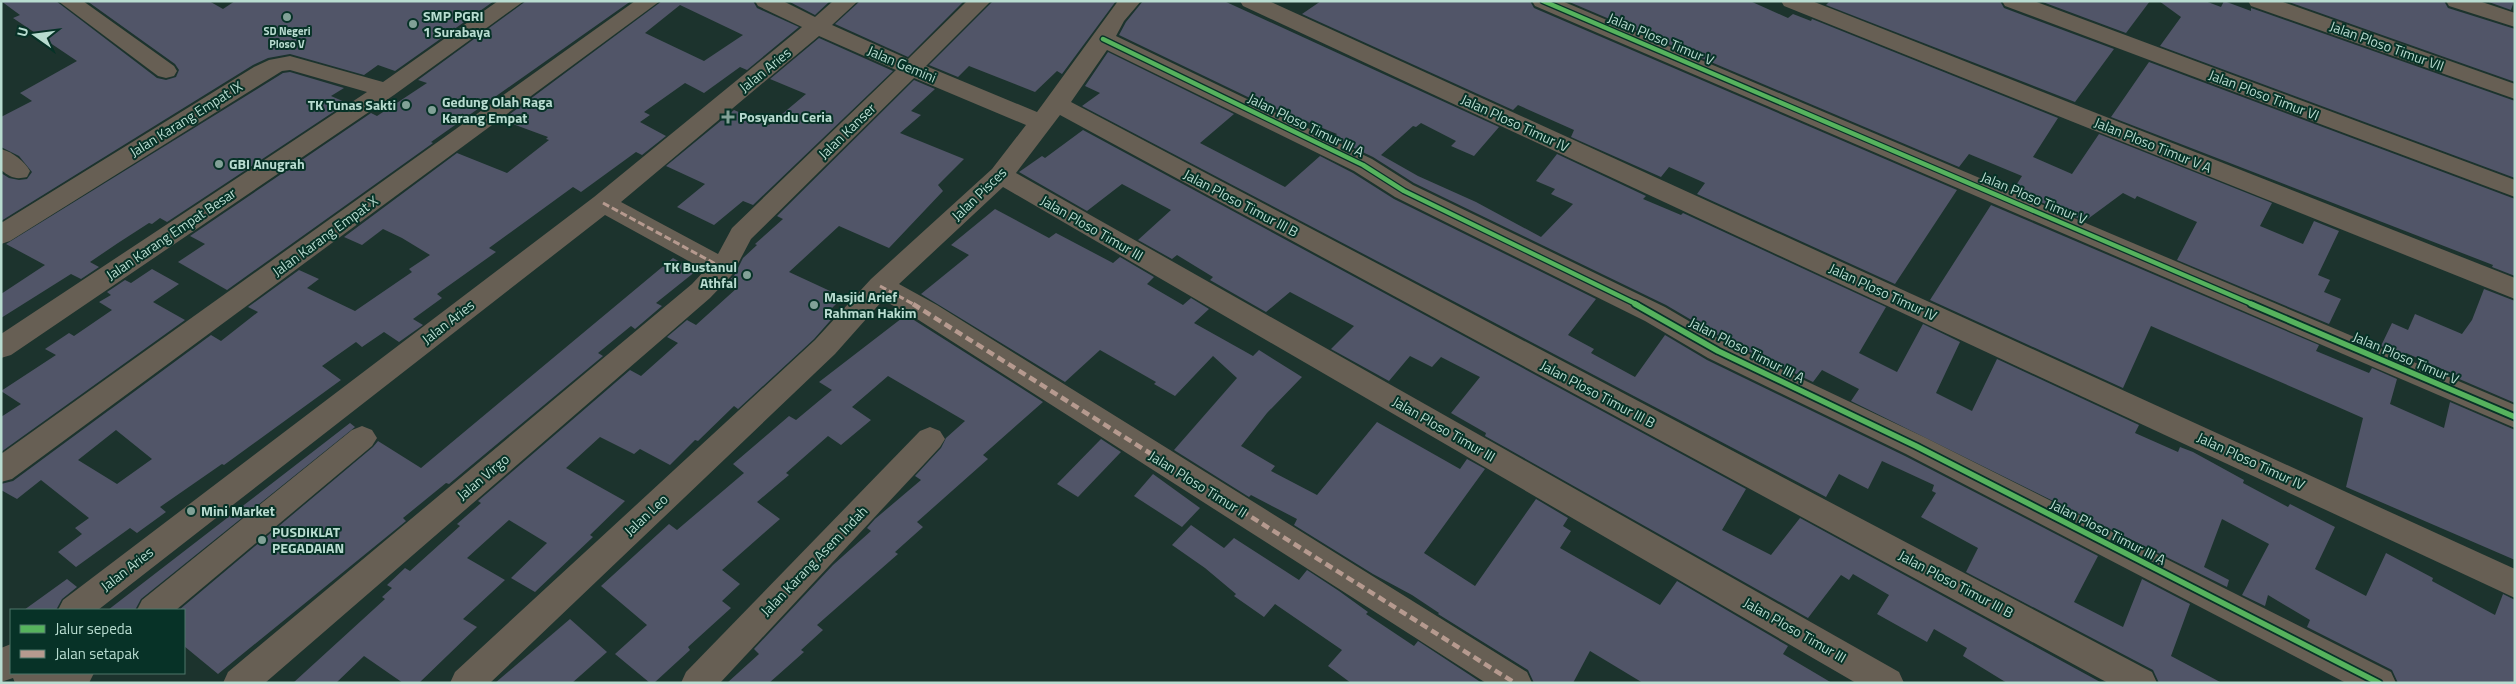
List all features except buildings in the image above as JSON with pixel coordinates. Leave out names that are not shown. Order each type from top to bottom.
[{"type":"street","points":[[69,1],[166,72]]},
{"type":"street","name":"Jalan Karang Empat Besar","points":[[1,348],[386,90],[514,1]]},
{"type":"street","name":"Jalan Karang Empat X","points":[[1,470],[649,1]]},
{"type":"street","name":"Jalan Gemini","points":[[766,1],[816,27],[911,69],[1049,113]]},
{"type":"street","name":"Jalan Aries","points":[[75,609],[603,203],[847,1]]},
{"type":"street","name":"Jalan Kanser","points":[[723,268],[741,234],[980,1]]},
{"type":"street","name":"Jalan Pisces","points":[[825,347],[880,286],[1001,175],[1103,39],[1115,18],[1130,1]]},
{"type":"street","name":"Jalan Ploso Timur IV","points":[[1251,1],[2515,584]]},
{"type":"street","name":"Jalan Ploso Timur V","points":[[1543,1],[2515,418]]},
{"type":"street","name":"Jalan Ploso Timur V A","points":[[1792,1],[2515,289]]},
{"type":"street","name":"Jalan Ploso Timur VI","points":[[2013,1],[2515,189]]},
{"type":"street","name":"Jalan Ploso Timur VII","points":[[2259,1],[2515,92]]},
{"type":"street","points":[[2457,1],[2515,20]]},
{"type":"street","name":"Jalan Ploso Timur III A","points":[[1103,39],[1363,165],[1404,191],[1655,314],[1718,350],[1916,446],[2379,683]]},
{"type":"street","name":"Jalan Karang Empat IX","points":[[1,235],[277,64],[290,63],[386,90]]},
{"type":"street","name":"Jalan Ploso Timur III B","points":[[1049,113],[2140,683]]},
{"type":"street","name":"Jalan Ploso Timur III","points":[[1001,175],[1887,683]]},
{"type":"street","points":[[603,203],[723,268]]},
{"type":"street","name":"Jalan Virgo","points":[[240,683],[701,291],[723,268]]},
{"type":"street","name":"Jalan Ploso Timur II","points":[[880,286],[927,312],[1005,363],[1516,683]]},
{"type":"street","name":"Jalan Leo","points":[[467,683],[825,347]]},
{"type":"street","points":[[154,609],[362,438]]},
{"type":"street","name":"Jalan Karang Asem Indah","points":[[698,683],[930,439]]},
{"type":"street","points":[[29,674],[40,683]]},
{"type":"street","points":[[58,683],[75,674]]},
{"type":"marked path","points":[[603,203],[723,268]]},
{"type":"marked path","points":[[880,286],[927,312],[1005,363],[1515,683]]},
{"type":"cycle path","points":[[1543,1],[2515,417]]},
{"type":"cycle path","points":[[1103,39],[1363,165],[1404,191],[1655,314],[1718,351],[1916,446],[2379,683]]},
{"type":"place","name":"SD Negeri Ploso V","points":[[287,17]]},
{"type":"place","name":"SMP PGRI 1 Surabaya","points":[[413,24]]},
{"type":"place","name":"TK Tunas Sakti","points":[[406,105]]},
{"type":"place","name":"Gedung Olah Raga Karang Empat","points":[[432,110]]},
{"type":"place","name":"Posyandu Ceria","points":[[728,117]]},
{"type":"place","name":"GBI Anugrah","points":[[219,164]]},
{"type":"place","name":"TK Bustanul Athfal","points":[[747,275]]},
{"type":"place","name":"Masjid Arief Rahman Hakim","points":[[814,305]]},
{"type":"place","name":"Mini Market","points":[[191,511]]},
{"type":"place","name":"PUSDIKLAT PEGADAIAN","points":[[262,540]]}]
